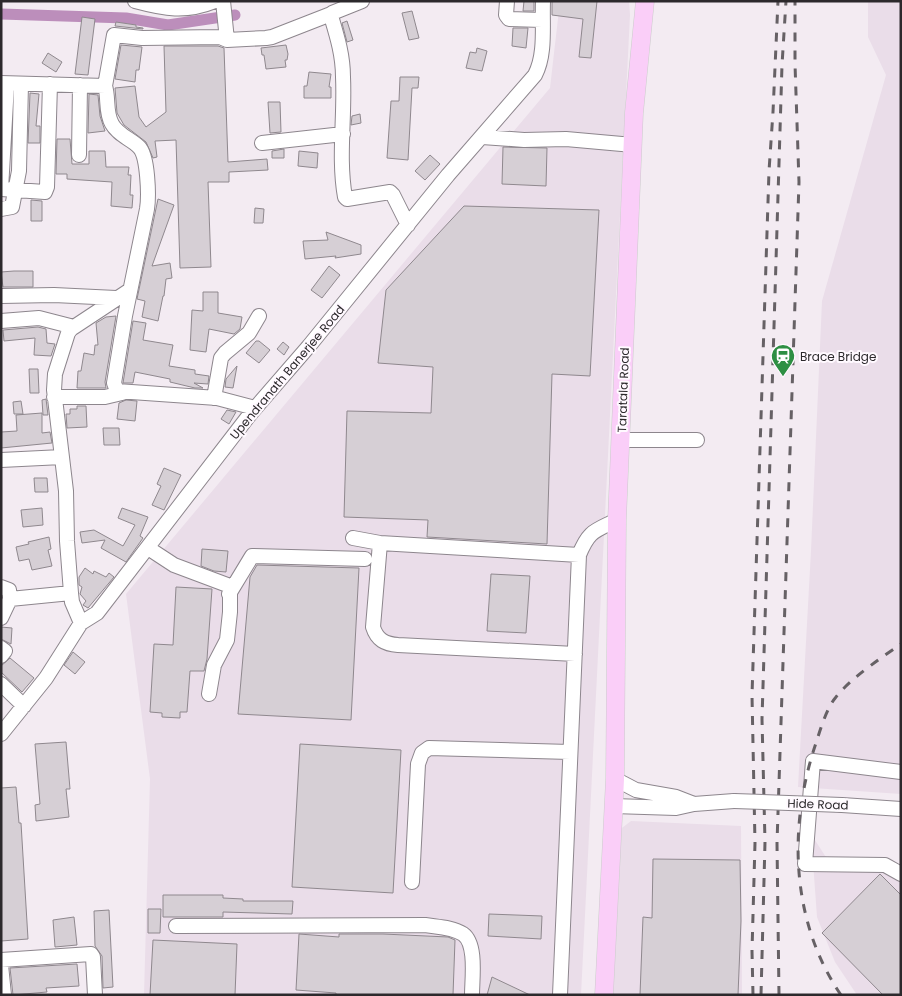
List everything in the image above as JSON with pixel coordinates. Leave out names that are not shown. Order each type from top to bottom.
[{"type":"main road","name":"Taratala Road","points":[[604,995],[615,779],[618,520],[634,112],[645,1]]},
{"type":"street","points":[[135,1],[173,9],[199,8],[215,1]]},
{"type":"street","points":[[223,1],[227,40]]},
{"type":"street","points":[[122,393],[117,391],[114,383],[149,196],[147,175],[141,149],[120,134],[112,124],[107,110],[105,86],[114,35],[142,38],[220,37],[227,40],[272,37],[362,1]]},
{"type":"street","points":[[507,1],[506,16],[509,19],[542,20]]},
{"type":"street","name":"Upendranath Banerjee Road","points":[[1,734],[46,678],[82,623],[97,613],[255,408],[309,346],[408,224],[535,76],[540,67],[543,1]]},
{"type":"street","points":[[331,14],[340,48],[343,75],[342,181],[346,199],[390,192],[408,224]]},
{"type":"street","points":[[50,84],[47,187],[45,192],[16,189],[1,190],[4,84],[50,84],[105,86]]},
{"type":"street","points":[[1,209],[11,208],[19,171],[21,84]]},
{"type":"street","points":[[79,155],[80,85]]},
{"type":"street","points":[[262,143],[343,134]]},
{"type":"street","points":[[482,137],[524,140],[566,139],[633,145]]},
{"type":"street","points":[[82,623],[72,602],[71,594],[66,491],[54,397],[55,374],[68,333],[74,327],[130,290]]},
{"type":"street","points":[[1,296],[54,295],[116,298]]},
{"type":"street","points":[[214,398],[221,358],[224,353],[249,333],[259,316]]},
{"type":"street","points":[[1,321],[39,318],[74,327]]},
{"type":"street","points":[[54,397],[105,397],[122,393],[214,398],[226,399],[255,408]]},
{"type":"street","points":[[621,440],[697,440]]},
{"type":"street","points":[[1,460],[62,457]]},
{"type":"street","points":[[560,995],[579,555],[586,539],[594,531],[618,520]]},
{"type":"street","points":[[353,538],[380,543],[579,555]]},
{"type":"street","points":[[380,543],[373,627],[375,634],[388,644],[575,654]]},
{"type":"street","points":[[148,548],[174,565],[230,586],[227,640],[214,665],[208,694]]},
{"type":"street","points":[[229,594],[252,556],[365,559]]},
{"type":"street","points":[[1,587],[9,590],[10,599],[1,618]]},
{"type":"street","points":[[10,599],[71,594]]},
{"type":"street","points":[[1,684],[24,706]]},
{"type":"street","points":[[412,882],[418,764],[422,753],[430,748],[570,752]]},
{"type":"street","points":[[901,772],[813,761],[805,864],[901,865]]},
{"type":"street","points":[[615,779],[636,790],[676,797],[694,804]]},
{"type":"street","name":"Hide Road","points":[[613,806],[676,808],[694,804],[734,801],[901,809]]},
{"type":"street","points":[[885,865],[901,874]]},
{"type":"street","points":[[176,926],[425,925],[448,928],[465,936],[470,944],[473,960],[472,995]]},
{"type":"street","points":[[1,960],[91,954],[93,957],[95,995]]},
{"type":"street","points":[[1,965],[4,995]]},
{"type":"shaded area","points":[[560,1],[629,1],[630,15],[581,995],[144,995],[150,779],[126,594],[550,88]]},
{"type":"shaded area","points":[[868,1],[901,1],[901,794],[798,787],[822,301],[886,75],[868,37]]},
{"type":"shaded area","points":[[631,821],[741,826],[742,995],[611,995],[618,831]]},
{"type":"shaded area","points":[[811,834],[833,868],[901,869],[901,995],[857,995],[835,962],[817,917]]},
{"type":"building","points":[[524,1],[534,1],[534,11],[523,11]]},
{"type":"building","points":[[552,1],[597,1],[591,58],[579,57],[583,19],[552,15]]},
{"type":"building","points":[[412,11],[419,38],[409,40],[402,13]]},
{"type":"building","points":[[82,17],[95,19],[88,75],[75,74]]},
{"type":"building","points":[[347,21],[353,40],[347,42],[342,23]]},
{"type":"building","points":[[116,22],[136,25],[136,27],[143,29],[115,26]]},
{"type":"building","points":[[513,28],[528,28],[526,48],[512,46]]},
{"type":"building","points":[[121,45],[142,47],[139,70],[136,70],[135,82],[115,79]]},
{"type":"building","points":[[286,45],[288,54],[287,60],[285,60],[286,67],[266,69],[261,48]]},
{"type":"building","points":[[164,46],[218,46],[224,48],[228,162],[267,159],[268,170],[229,172],[229,182],[208,182],[211,267],[180,268],[176,140],[155,141],[157,157],[153,158],[146,142],[124,125],[117,113],[115,88],[135,86],[139,117],[146,127],[166,112]]},
{"type":"building","points":[[477,48],[487,51],[482,71],[466,68],[470,52],[476,53]]},
{"type":"building","points":[[48,53],[62,62],[56,72],[42,63]]},
{"type":"building","points":[[309,72],[331,74],[329,87],[331,87],[331,98],[304,98],[304,86],[307,86]]},
{"type":"building","points":[[400,77],[419,77],[418,88],[412,88],[408,160],[387,158],[391,101],[399,101]]},
{"type":"building","points":[[30,93],[39,94],[36,126],[40,126],[40,143],[28,143]]},
{"type":"building","points":[[89,94],[98,95],[100,116],[105,131],[88,133]]},
{"type":"building","points":[[268,102],[280,102],[281,132],[270,133]]},
{"type":"building","points":[[360,114],[361,123],[351,125],[352,116]]},
{"type":"building","points":[[57,139],[70,139],[72,164],[89,164],[89,151],[105,151],[106,167],[129,167],[128,175],[131,175],[130,195],[133,195],[132,208],[111,206],[112,182],[67,179],[67,174],[56,174]]},
{"type":"building","points":[[503,147],[547,148],[546,186],[502,184]]},
{"type":"building","points":[[284,149],[284,158],[272,158],[272,151]]},
{"type":"building","points":[[299,151],[318,153],[317,168],[298,166]]},
{"type":"building","points":[[430,155],[440,164],[425,180],[415,171]]},
{"type":"building","points":[[158,199],[174,205],[152,266],[170,263],[172,278],[166,279],[158,321],[142,317],[145,301],[137,299]]},
{"type":"building","points":[[31,200],[42,201],[42,221],[31,221]]},
{"type":"building","points":[[464,206],[599,210],[590,376],[552,374],[547,544],[427,537],[428,520],[344,517],[347,411],[431,413],[433,367],[378,363],[386,290]]},
{"type":"building","points":[[255,208],[264,209],[263,223],[254,223]]},
{"type":"building","points":[[326,232],[361,245],[361,254],[335,258],[336,256],[305,259],[303,241],[328,240]]},
{"type":"building","points":[[329,266],[340,275],[322,298],[311,290]]},
{"type":"building","points":[[33,271],[33,287],[3,287],[1,272]]},
{"type":"building","points":[[203,292],[218,292],[218,313],[242,317],[240,329],[234,334],[209,329],[206,352],[190,350],[192,310],[203,311]]},
{"type":"building","points":[[116,316],[105,382],[106,388],[77,388],[78,371],[81,371],[84,353],[94,355],[95,345],[98,345],[96,323],[106,317]]},
{"type":"building","points":[[133,321],[146,323],[143,340],[173,345],[169,366],[195,370],[195,374],[209,376],[208,384],[194,383],[203,388],[195,388],[170,382],[170,379],[135,372],[133,383],[123,383]]},
{"type":"building","points":[[38,327],[46,329],[47,343],[55,344],[51,356],[34,355],[35,338],[4,341],[3,330]]},
{"type":"building","points":[[256,341],[259,341],[270,350],[259,363],[246,353]]},
{"type":"building","points":[[283,342],[289,347],[284,355],[277,349]]},
{"type":"building","points":[[237,366],[233,388],[225,387],[226,379]]},
{"type":"building","points":[[29,369],[38,369],[39,393],[30,393]]},
{"type":"building","points":[[46,399],[48,415],[43,415],[42,400]]},
{"type":"building","points":[[126,400],[137,401],[135,421],[117,419],[119,403]]},
{"type":"building","points":[[21,401],[23,414],[14,414],[13,402]]},
{"type":"building","points":[[77,406],[86,406],[87,427],[67,428],[66,414],[70,414],[70,409],[77,409]]},
{"type":"building","points":[[227,410],[236,412],[229,424],[221,419]]},
{"type":"building","points":[[42,413],[42,433],[50,432],[52,443],[1,448],[1,432],[17,431],[16,415]]},
{"type":"building","points":[[103,428],[119,428],[120,445],[104,445]]},
{"type":"building","points":[[164,468],[181,475],[164,510],[152,505],[161,486],[157,484]]},
{"type":"building","points":[[34,478],[47,478],[48,492],[35,492]]},
{"type":"building","points":[[42,508],[43,525],[23,527],[21,510]]},
{"type":"building","points":[[122,508],[148,517],[140,536],[143,538],[126,562],[101,548],[105,540],[82,543],[80,532],[94,530],[123,546],[135,525],[118,518]]},
{"type":"building","points":[[49,537],[51,549],[48,550],[52,566],[32,570],[29,559],[19,561],[16,547]]},
{"type":"building","points":[[202,549],[228,551],[226,572],[214,571],[201,566]]},
{"type":"building","points":[[257,565],[359,568],[351,720],[238,714],[250,577]]},
{"type":"building","points":[[85,568],[93,574],[94,571],[106,577],[109,573],[114,577],[88,608],[83,605],[86,601],[80,594],[82,587],[79,585],[79,577]]},
{"type":"building","points":[[491,574],[530,576],[526,633],[487,631]]},
{"type":"building","points":[[176,587],[212,589],[207,659],[204,671],[190,671],[187,712],[180,712],[180,718],[162,717],[162,713],[150,712],[154,644],[173,645]]},
{"type":"building","points":[[1,627],[12,628],[11,644],[1,639]]},
{"type":"building","points":[[73,652],[85,662],[75,674],[64,665]]},
{"type":"building","points":[[10,658],[34,678],[22,692],[1,672],[1,666]]},
{"type":"building","points":[[66,742],[70,789],[66,789],[69,817],[36,821],[35,805],[40,804],[35,744]]},
{"type":"building","points":[[300,744],[401,750],[393,893],[292,887]]},
{"type":"building","points":[[16,787],[19,823],[21,823],[28,939],[1,941],[1,788]]},
{"type":"building","points":[[653,859],[740,860],[741,921],[738,995],[640,995],[643,917],[652,918]]},
{"type":"building","points":[[880,874],[901,895],[901,995],[883,995],[822,933]]},
{"type":"building","points":[[163,895],[223,895],[223,898],[243,899],[243,901],[293,901],[292,914],[223,912],[223,917],[163,917]]},
{"type":"building","points":[[148,909],[161,909],[160,933],[148,933]]},
{"type":"building","points":[[109,910],[113,987],[103,988],[102,956],[95,946],[94,911]]},
{"type":"building","points":[[489,914],[542,916],[541,939],[488,936]]},
{"type":"building","points":[[74,917],[77,945],[55,947],[53,920]]},
{"type":"building","points":[[299,934],[339,937],[339,934],[383,934],[448,937],[455,940],[453,995],[336,995],[336,993],[296,990]]},
{"type":"building","points":[[153,940],[237,944],[235,995],[150,995]]},
{"type":"building","points":[[77,964],[79,986],[46,988],[47,992],[13,995],[10,968]]},
{"type":"building","points":[[492,977],[530,995],[487,995]]},
{"type":"waterway","points":[[1,14],[126,18],[168,25],[235,15]]},
{"type":"railway","points":[[753,995],[752,951],[755,843],[752,695],[769,171],[778,1]]},
{"type":"railway","points":[[761,995],[765,842],[762,719],[782,65],[786,1]]},
{"type":"railway","points":[[779,995],[777,843],[799,182],[795,1]]},
{"type":"railway","points":[[841,995],[824,967],[812,937],[804,906],[799,874],[798,842],[806,777],[824,720],[832,702],[858,676],[901,644]]},
{"type":"place","name":"Brace Bridge","points":[[783,377]]}]
